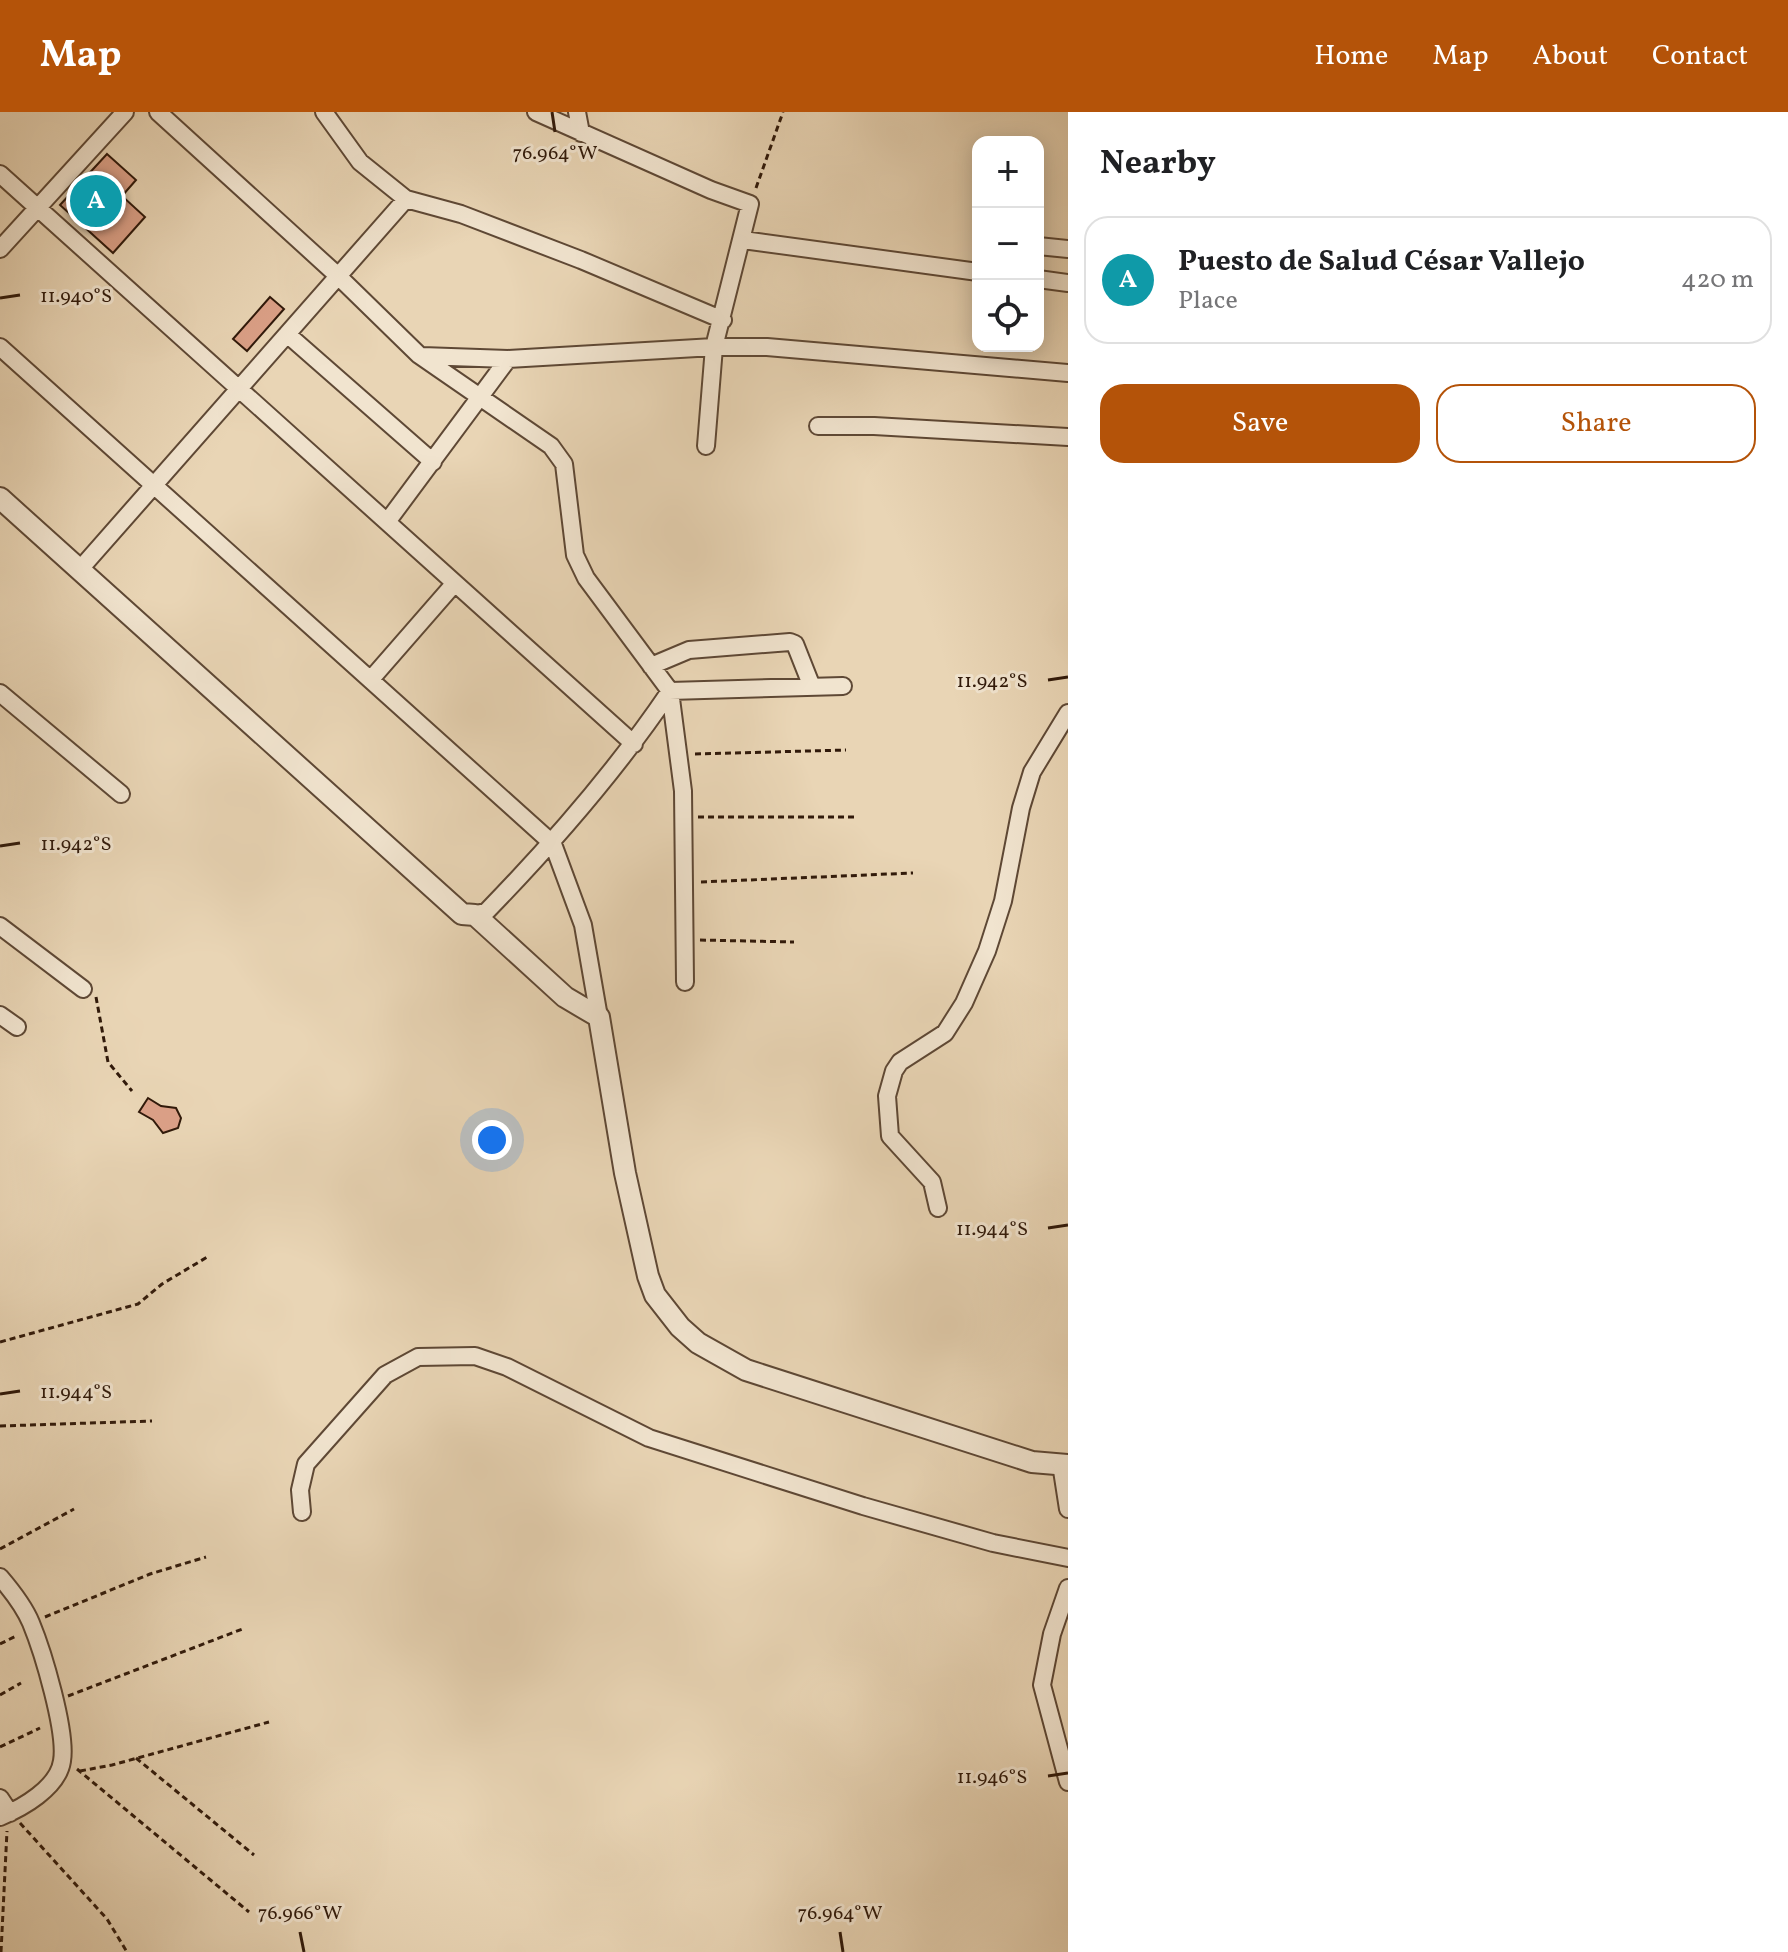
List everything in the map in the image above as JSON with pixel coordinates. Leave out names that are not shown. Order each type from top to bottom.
[{"type":"street","points":[[0,249],[124,112]]},
{"type":"street","points":[[158,112],[337,275],[419,355],[551,446],[564,464],[575,555],[586,578],[670,691],[679,755],[683,818],[685,982]]},
{"type":"street","points":[[324,112],[360,162],[406,199],[461,214],[554,249],[723,320]]},
{"type":"street","points":[[536,112],[750,204],[714,347],[706,446]]},
{"type":"street","points":[[577,112],[581,133]]},
{"type":"street","points":[[0,174],[238,392],[634,744]]},
{"type":"street","points":[[81,568],[406,199]]},
{"type":"street","points":[[743,240],[972,271]]},
{"type":"street","points":[[1044,247],[1068,249]]},
{"type":"street","points":[[1044,280],[1068,283]]},
{"type":"street","points":[[287,334],[433,462]]},
{"type":"street","points":[[0,347],[372,678],[553,844],[583,925],[625,1173],[648,1276],[655,1295],[680,1327],[698,1343],[746,1370],[1032,1462],[1064,1465],[1068,1509]]},
{"type":"street","points":[[419,355],[508,359],[714,347],[767,347],[1068,373]]},
{"type":"street","points":[[387,522],[483,398],[508,359]]},
{"type":"street","points":[[818,426],[874,426],[1068,437]]},
{"type":"street","points":[[0,498],[462,914],[475,915],[487,911],[553,844],[634,744],[670,691]]},
{"type":"street","points":[[372,678],[454,584]]},
{"type":"street","points":[[651,666],[689,650],[793,642],[812,687]]},
{"type":"street","points":[[670,691],[843,686]]},
{"type":"street","points":[[0,693],[121,794]]},
{"type":"street","points":[[938,1208],[932,1182],[890,1136],[887,1096],[900,1062],[945,1033],[964,1003],[987,951],[1003,901],[1021,808],[1032,772],[1068,713]]},
{"type":"street","points":[[475,915],[565,997],[599,1017]]},
{"type":"street","points":[[0,926],[83,989]]},
{"type":"street","points":[[0,1015],[17,1027]]},
{"type":"street","points":[[302,1512],[300,1490],[306,1464],[385,1375],[418,1357],[475,1356],[507,1367],[649,1438],[878,1511],[993,1543],[1068,1558]]},
{"type":"street","points":[[0,1577],[30,1621],[59,1725],[62,1763],[45,1791],[5,1815],[0,1798]]},
{"type":"street","points":[[1068,1588],[1052,1634],[1042,1685],[1068,1782]]},
{"type":"path","points":[[750,204],[783,112]]},
{"type":"path","points":[[679,755],[846,750]]},
{"type":"path","points":[[683,818],[856,817]]},
{"type":"path","points":[[685,882],[913,873]]},
{"type":"path","points":[[684,939],[794,942]]},
{"type":"path","points":[[99,998],[108,1062],[132,1091]]},
{"type":"path","points":[[0,1342],[138,1304],[162,1284],[209,1256]]},
{"type":"path","points":[[0,1426],[152,1421]]},
{"type":"path","points":[[0,1549],[74,1509]]},
{"type":"path","points":[[40,1619],[150,1574],[206,1557]]},
{"type":"path","points":[[62,1698],[128,1676],[245,1628]]},
{"type":"path","points":[[0,1644],[16,1636]]},
{"type":"path","points":[[0,1695],[21,1683]]},
{"type":"path","points":[[249,1912],[80,1771],[269,1722]]},
{"type":"path","points":[[0,1747],[40,1728]]},
{"type":"path","points":[[136,1758],[254,1855]]},
{"type":"path","points":[[1,1952],[5,1815]]},
{"type":"path","points":[[5,1815],[107,1919],[127,1952]]},
{"type":"building","points":[[107,154],[136,180],[122,196],[145,217],[113,253],[60,205]]},
{"type":"building","points":[[270,297],[284,309],[247,351],[233,339]]},
{"type":"building","points":[[148,1098],[161,1106],[176,1108],[181,1118],[178,1128],[163,1133],[153,1120],[139,1112]]},
{"type":"place","name":"Puesto de Salud César Vallejo","points":[[96,201]]}]
